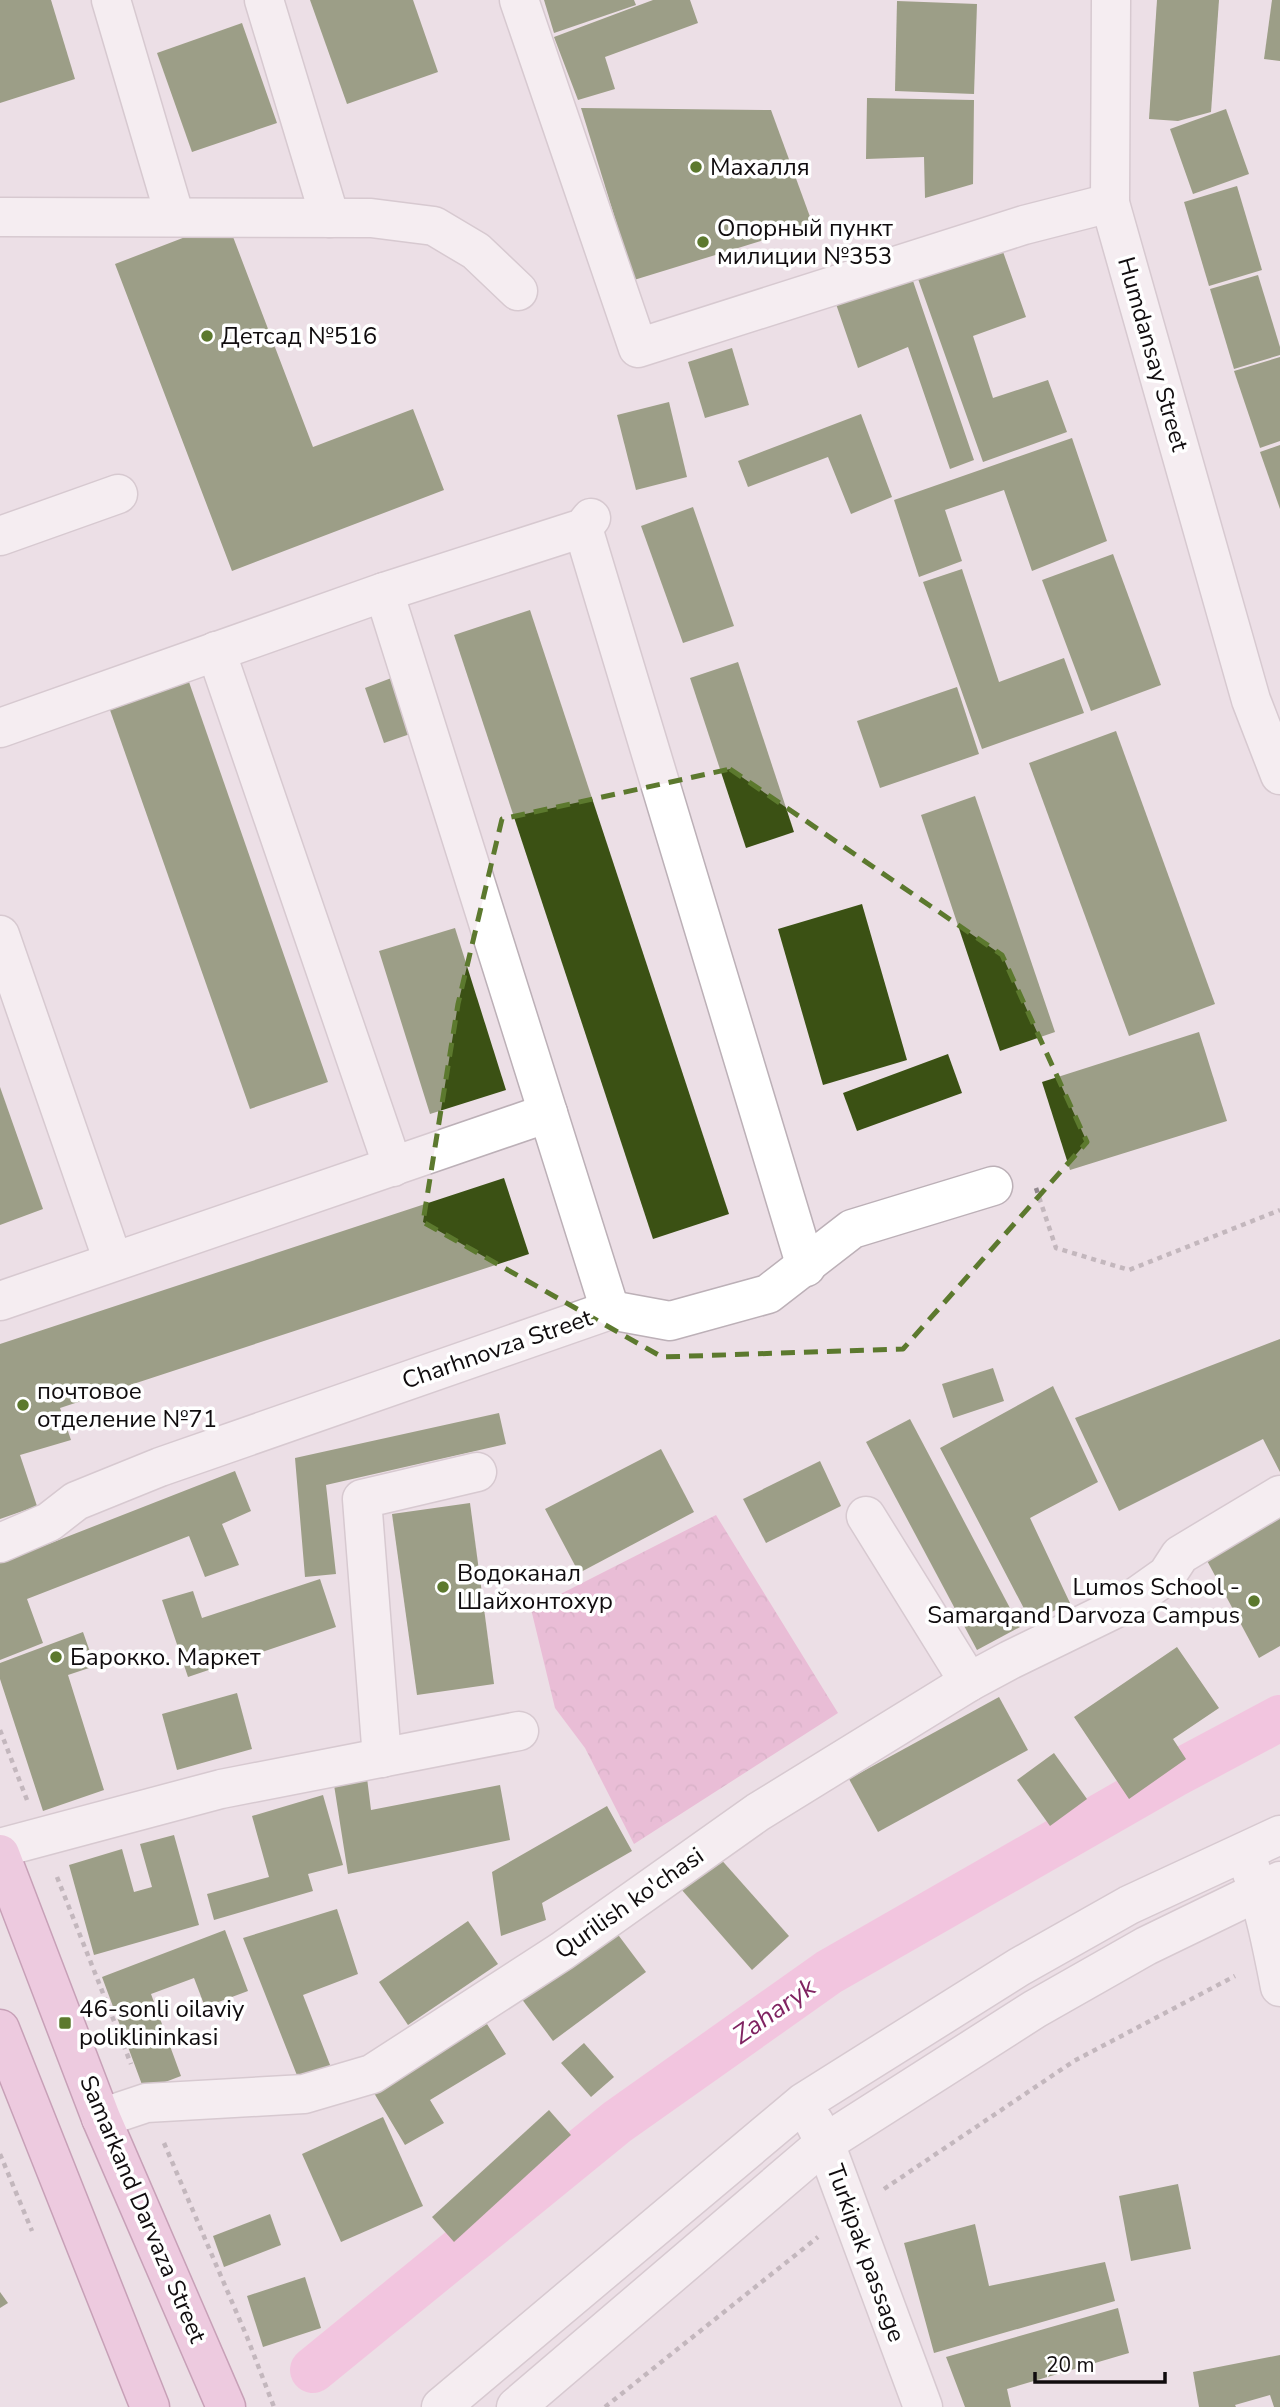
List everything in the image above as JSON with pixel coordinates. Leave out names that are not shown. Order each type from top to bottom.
[{"type":"main road","name":"Samarkand Darvaza Street","points":[[0,1854],[101,2118],[226,2406]]},
{"type":"main road","points":[[0,2028],[10,2081],[150,2407]]},
{"type":"street","points":[[111,0],[176,217]]},
{"type":"street","points":[[264,0],[330,218]]},
{"type":"street","points":[[519,0],[638,348],[1024,225],[1110,203]]},
{"type":"street","name":"Humdansay Street","points":[[1111,0],[1110,203],[1266,700],[1280,775]]},
{"type":"street","points":[[0,217],[371,218],[434,226],[477,251],[517,291]]},
{"type":"street","points":[[0,536],[118,494]]},
{"type":"street","points":[[0,728],[587,523],[806,1267]]},
{"type":"street","points":[[384,592],[610,1310]]},
{"type":"street","points":[[216,651],[393,1167]]},
{"type":"street","points":[[0,935],[113,1261]]},
{"type":"street","points":[[0,1301],[548,1113]]},
{"type":"street","name":"Charhnovza Street","points":[[0,1543],[49,1522],[76,1501],[173,1462],[610,1310],[670,1321],[768,1294],[852,1229],[993,1186]]},
{"type":"street","points":[[382,1758],[362,1499],[477,1472]]},
{"type":"street","name":"Qurilish ko'chasi","points":[[101,2118],[146,2103],[304,2094],[372,2074],[562,1951],[758,1812],[969,1682],[1129,1602],[1167,1574],[1180,1555],[1280,1495]]},
{"type":"street","points":[[866,1516],[969,1682]]},
{"type":"street","points":[[0,1849],[221,1789],[519,1731]]},
{"type":"street","points":[[441,2407],[804,2102],[1019,1967],[1129,1905],[1280,1835]]},
{"type":"street","points":[[1244,1850],[1269,1886],[1277,1971]]},
{"type":"street","points":[[516,2407],[825,2143],[1035,2009],[1146,1946],[1269,1886]]},
{"type":"street","name":"Turkipak passage","points":[[804,2102],[825,2143],[923,2407]]},
{"type":"path","points":[[1034,1183],[1056,1248],[1129,1270],[1280,1210]]},
{"type":"path","points":[[605,2407],[850,2211],[1074,2061],[1277,1971]]},
{"type":"highlighted area","points":[[730,769],[1002,955],[1087,1142],[903,1349],[662,1357],[423,1222],[458,1004],[502,819]]},
{"type":"green space","points":[[716,1515],[838,1713],[634,1844],[585,1748],[555,1708],[531,1609]]},
{"type":"building","points":[[0,0],[51,0],[75,79],[0,103]]},
{"type":"building","points":[[310,0],[413,0],[438,72],[347,104]]},
{"type":"building","points":[[544,0],[634,0],[636,5],[554,33]]},
{"type":"building","points":[[653,0],[690,0],[698,23],[605,57],[615,89],[578,100],[554,37]]},
{"type":"building","points":[[1157,0],[1219,0],[1211,112],[1178,121],[1149,119]]},
{"type":"building","points":[[1272,0],[1280,0],[1280,61],[1264,59]]},
{"type":"building","points":[[897,1],[977,4],[974,94],[895,91]]},
{"type":"building","points":[[242,23],[277,123],[192,152],[157,53]]},
{"type":"building","points":[[867,98],[974,100],[973,184],[925,198],[924,157],[866,159]]},
{"type":"building","name":"Махалля","points":[[581,108],[771,110],[813,225],[634,280]]},
{"type":"building","points":[[1226,109],[1249,174],[1193,194],[1170,129]]},
{"type":"building","points":[[1237,186],[1262,270],[1209,286],[1184,202]]},
{"type":"building","name":"Детсад №516","points":[[227,221],[313,447],[413,409],[444,490],[232,571],[115,264]]},
{"type":"building","points":[[1001,246],[1026,317],[973,336],[993,398],[1048,380],[1067,432],[983,462],[917,276]]},
{"type":"building","points":[[1258,275],[1280,347],[1280,355],[1234,369],[1210,289]]},
{"type":"building","points":[[912,278],[974,460],[950,469],[908,347],[858,368],[836,304]]},
{"type":"building","points":[[732,348],[749,405],[705,418],[688,362]]},
{"type":"building","points":[[1280,357],[1280,441],[1260,448],[1234,371]]},
{"type":"building","points":[[669,402],[687,477],[636,490],[617,415]]},
{"type":"building","points":[[861,414],[892,497],[851,514],[828,457],[748,487],[738,461]]},
{"type":"building","points":[[1072,438],[1107,541],[1032,571],[1004,490],[945,510],[962,561],[919,577],[894,500]]},
{"type":"building","points":[[1280,445],[1280,509],[1260,452]]},
{"type":"building","points":[[693,507],[734,626],[683,643],[641,526]]},
{"type":"building","points":[[1113,554],[1161,685],[1091,711],[1042,580]]},
{"type":"building","points":[[962,569],[999,682],[1064,658],[1084,713],[982,749],[923,582]]},
{"type":"building","points":[[530,610],[729,1214],[653,1239],[454,635]]},
{"type":"building","points":[[738,662],[794,832],[746,848],[690,678]]},
{"type":"building","points":[[394,677],[413,733],[384,743],[365,688]]},
{"type":"building","points":[[189,682],[328,1082],[250,1109],[110,710]]},
{"type":"building","points":[[957,687],[979,754],[880,788],[857,721]]},
{"type":"building","points":[[1116,731],[1215,1004],[1129,1036],[1029,763]]},
{"type":"building","points":[[975,796],[1055,1032],[1000,1051],[921,815]]},
{"type":"building","points":[[862,904],[907,1060],[823,1085],[778,929]]},
{"type":"building","points":[[455,928],[506,1090],[430,1114],[379,951]]},
{"type":"building","points":[[1199,1032],[1227,1121],[1070,1170],[1042,1082]]},
{"type":"building","points":[[948,1054],[962,1093],[857,1131],[843,1093]]},
{"type":"building","points":[[0,1087],[43,1209],[0,1225]]},
{"type":"building","points":[[504,1178],[529,1254],[60,1408],[71,1440],[20,1455],[37,1506],[0,1519],[0,1344]]},
{"type":"building","points":[[1280,1339],[1280,1472],[1263,1439],[1119,1511],[1075,1418]]},
{"type":"building","points":[[993,1368],[1004,1401],[953,1418],[942,1384]]},
{"type":"building","points":[[1053,1386],[1098,1482],[1030,1518],[1070,1603],[1031,1622],[940,1448]]},
{"type":"building","points":[[499,1413],[506,1444],[326,1485],[336,1574],[305,1577],[295,1458]]},
{"type":"building","points":[[910,1419],[1020,1627],[977,1650],[866,1442]]},
{"type":"building","points":[[661,1449],[694,1512],[579,1573],[545,1509]]},
{"type":"building","points":[[820,1461],[841,1506],[766,1543],[743,1499]]},
{"type":"building","points":[[235,1471],[251,1511],[222,1524],[239,1565],[205,1577],[189,1536],[27,1599],[43,1643],[0,1660],[0,1563]]},
{"type":"building","points":[[470,1503],[494,1684],[417,1695],[392,1514]]},
{"type":"building","name":"Lumos School - Samarqand Darvoza Campus","points":[[1280,1514],[1280,1646],[1259,1658],[1204,1555]]},
{"type":"building","points":[[320,1579],[336,1627],[188,1677],[162,1600],[193,1591],[202,1618]]},
{"type":"building","points":[[83,1632],[95,1666],[68,1675],[104,1790],[43,1811],[0,1679],[0,1663]]},
{"type":"building","points":[[1177,1647],[1219,1708],[1173,1739],[1186,1759],[1129,1799],[1074,1717]]},
{"type":"building","points":[[237,1693],[252,1749],[177,1770],[162,1714]]},
{"type":"building","points":[[999,1697],[1028,1750],[878,1832],[849,1779]]},
{"type":"building","points":[[1054,1753],[1087,1799],[1050,1826],[1017,1780]]},
{"type":"building","points":[[367,1778],[371,1810],[500,1785],[510,1840],[348,1874],[334,1785]]},
{"type":"building","points":[[323,1795],[343,1865],[308,1874],[313,1891],[214,1920],[207,1894],[269,1877],[252,1816]]},
{"type":"building","points":[[607,1806],[632,1851],[542,1903],[546,1920],[501,1936],[492,1872]]},
{"type":"building","points":[[174,1835],[199,1925],[94,1955],[69,1865],[122,1849],[134,1892],[152,1887],[140,1844]]},
{"type":"building","points":[[718,1856],[789,1936],[752,1970],[681,1889]]},
{"type":"building","points":[[337,1909],[358,1974],[303,1995],[332,2070],[300,2083],[243,1938]]},
{"type":"building","points":[[468,1921],[498,1964],[408,2025],[379,1982]]},
{"type":"building","points":[[613,1928],[646,1972],[553,2041],[521,1998]]},
{"type":"building","points":[[225,1930],[248,1991],[205,2007],[194,1978],[151,1994],[181,2076],[144,2090],[102,1977]]},
{"type":"building","points":[[487,2024],[506,2054],[430,2100],[444,2123],[405,2145],[374,2093]]},
{"type":"building","points":[[584,2043],[614,2077],[591,2097],[561,2063]]},
{"type":"building","points":[[549,2110],[571,2135],[454,2242],[432,2217]]},
{"type":"building","points":[[383,2117],[423,2206],[341,2242],[302,2154]]},
{"type":"building","points":[[1178,2184],[1191,2249],[1131,2261],[1119,2196]]},
{"type":"building","points":[[270,2214],[281,2245],[224,2267],[213,2236]]},
{"type":"building","points":[[975,2224],[989,2286],[1105,2262],[1115,2301],[934,2353],[904,2243]]},
{"type":"building","points":[[305,2277],[321,2328],[263,2347],[247,2296]]},
{"type":"building","points":[[0,2292],[8,2303],[0,2308]]},
{"type":"building","points":[[1118,2308],[1129,2353],[1007,2389],[1011,2407],[965,2407],[946,2357]]},
{"type":"building","points":[[1280,2355],[1280,2407],[1274,2407],[1270,2395],[1235,2405],[1236,2407],[1199,2407],[1193,2372]]},
{"type":"waterway","name":"Zaharyk","points":[[313,2370],[617,2122],[829,1972],[1173,1775],[1280,1718]]},
{"type":"place","name":"Махалля","points":[[696,167]]},
{"type":"place","name":"Опорный пункт милиции №353","points":[[703,242]]},
{"type":"place","name":"Детсад №516","points":[[207,336]]},
{"type":"place","name":"почтовое отделение №71","points":[[23,1405]]},
{"type":"place","name":"Водоканал Шайхонтохур","points":[[443,1587]]},
{"type":"place","name":"Lumos School - Samarqand Darvoza Campus","points":[[1254,1601]]},
{"type":"place","name":"Барокко. Маркет","points":[[56,1657]]},
{"type":"place","name":"46-sonli oilaviy poliklininkasi","points":[[65,2023]]}]
